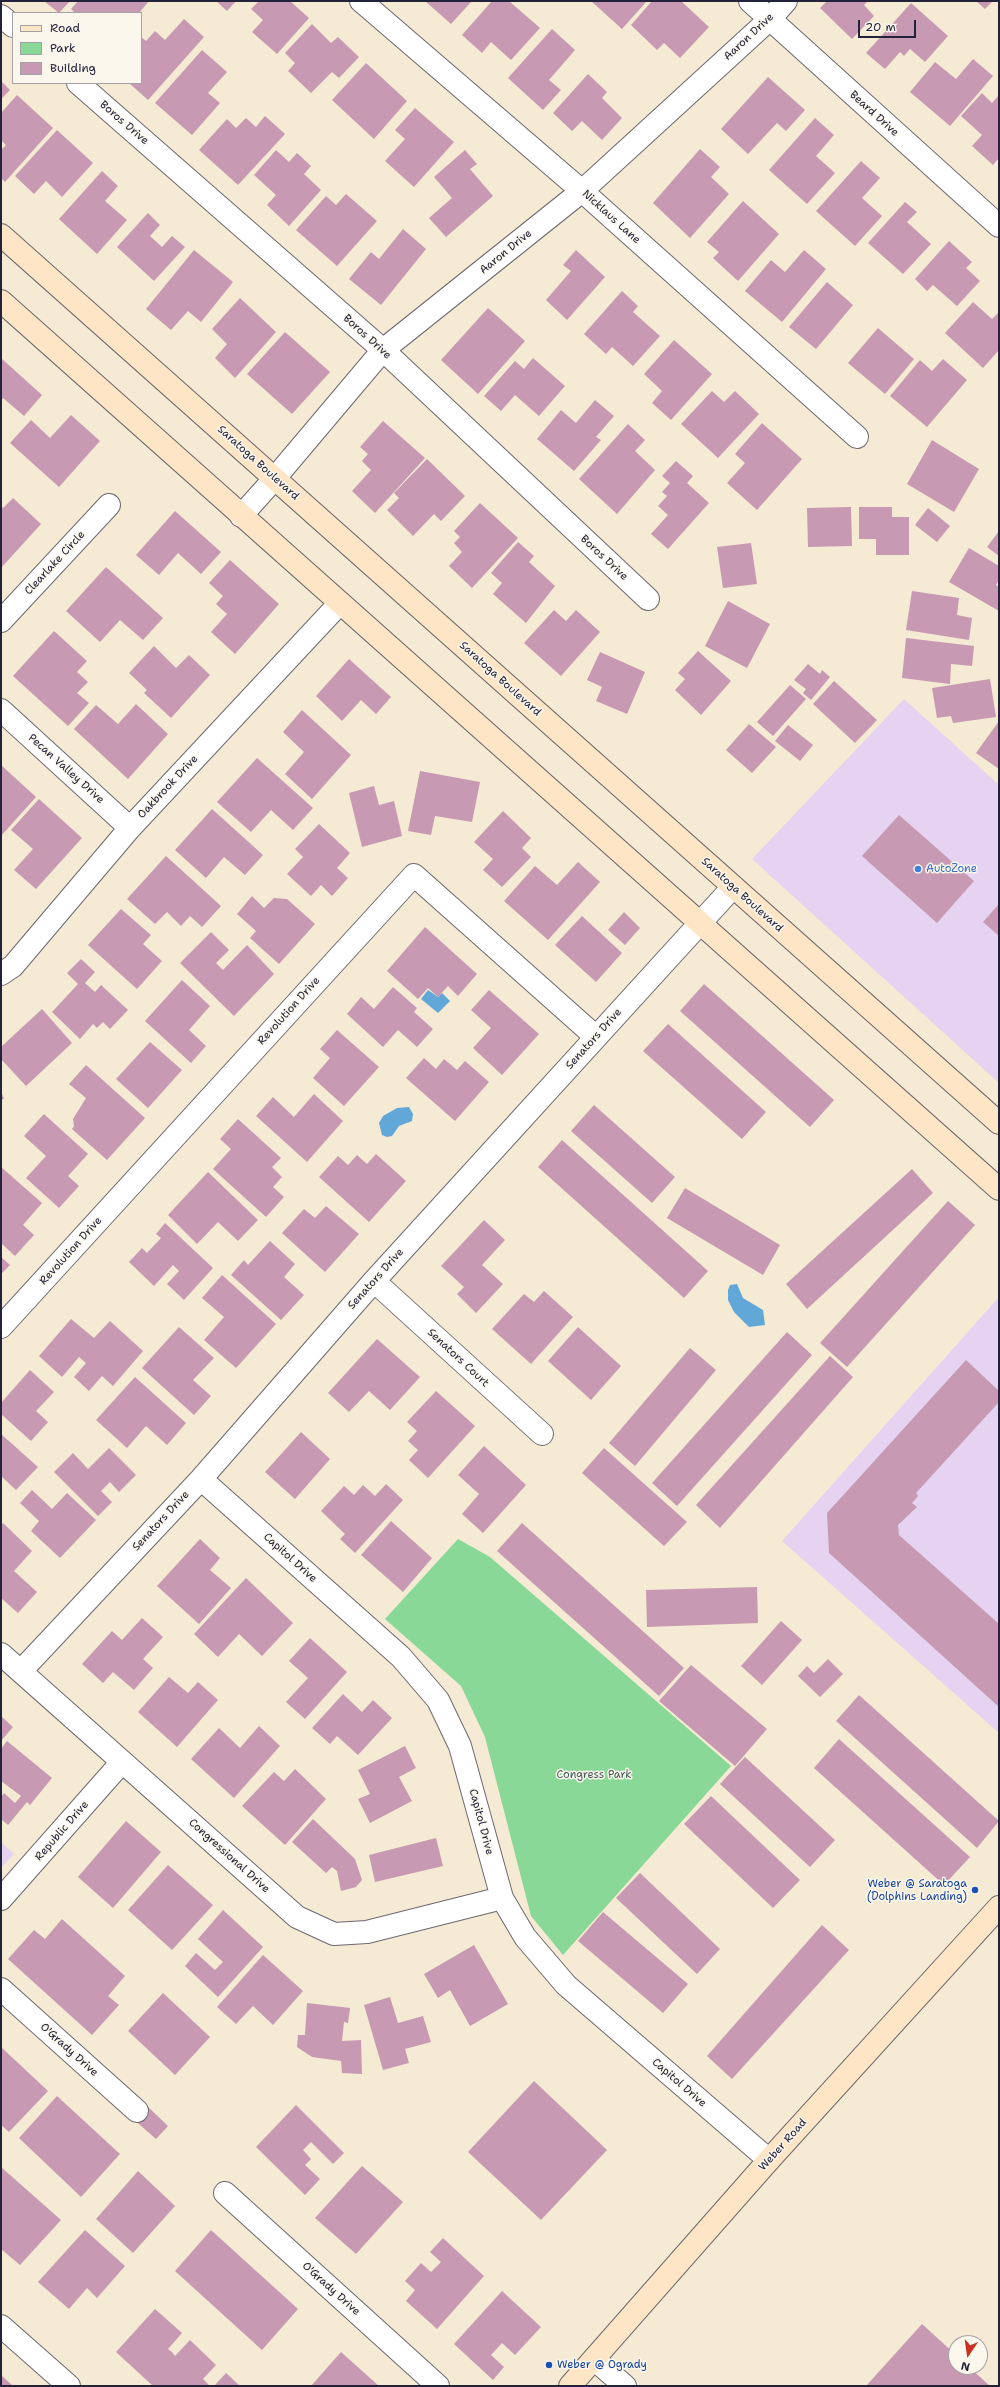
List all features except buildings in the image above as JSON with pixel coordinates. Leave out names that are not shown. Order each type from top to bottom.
[{"type":"main road","name":"Saratoga Boulevard","points":[[1,235],[999,1123]]},
{"type":"main road","points":[[1,301],[999,1189]]},
{"type":"main road","name":"Weber Road","points":[[570,2386],[769,2160],[999,1906]]},
{"type":"street","name":"Nicklaus Lane","points":[[361,1],[582,191],[857,437]]},
{"type":"street","name":"Beard Drive","points":[[750,1],[999,226]]},
{"type":"street","name":"Aaron Drive","points":[[241,516],[383,350],[582,191],[770,19],[786,1]]},
{"type":"street","points":[[1,16],[12,25]]},
{"type":"street","name":"Boros Drive","points":[[79,84],[383,350],[648,600]]},
{"type":"street","name":"Clearlake Circle","points":[[1,622],[109,505]]},
{"type":"street","name":"Oakbrook Drive","points":[[1,974],[13,966],[130,828],[340,603]]},
{"type":"street","name":"Pecan Valley Drive","points":[[1,710],[130,828]]},
{"type":"street","name":"Revolution Drive","points":[[1,1327],[414,875],[596,1037]]},
{"type":"street","name":"Senators Drive","points":[[21,1672],[201,1479],[374,1281],[733,887]]},
{"type":"street","name":"Senators Court","points":[[374,1281],[542,1434]]},
{"type":"street","name":"Capitol Drive","points":[[201,1479],[401,1657],[438,1700],[460,1746],[502,1898],[525,1937],[566,1985],[769,2160]]},
{"type":"street","name":"Congressional Drive","points":[[1,1654],[297,1917],[334,1934],[367,1932],[502,1898]]},
{"type":"street","name":"Republic Drive","points":[[1,1900],[122,1762]]},
{"type":"street","name":"O'Grady Drive","points":[[1,1989],[137,2111]]},
{"type":"street","name":"O'Grady Drive","points":[[225,2192],[438,2386]]},
{"type":"street","points":[[1,2326],[69,2386]]},
{"type":"street","points":[[594,2360],[625,2386]]},
{"type":"shaded area","points":[[904,699],[999,785],[999,1083],[752,859]]},
{"type":"shaded area","points":[[999,1297],[999,1733],[782,1541]]},
{"type":"shaded area","points":[[1,1842],[14,1854],[1,1868]]},
{"type":"green space","name":"Congress Park","points":[[458,1539],[490,1557],[731,1766],[563,1955],[531,1916],[485,1737],[461,1686],[385,1619]]},
{"type":"water","points":[[428,990],[438,997],[442,993],[450,1001],[438,1013],[421,999]]},
{"type":"water","points":[[409,1107],[413,1114],[412,1121],[399,1126],[392,1136],[387,1137],[382,1135],[379,1123],[383,1116],[397,1108]]},
{"type":"water","points":[[737,1284],[743,1298],[763,1310],[765,1325],[749,1327],[734,1312],[728,1300],[728,1290],[730,1285]]},
{"type":"place","name":"AutoZone","points":[[918,869]]},
{"type":"place","name":"Weber @ Saratoga (Dolphins Landing)","points":[[975,1890]]},
{"type":"place","name":"Weber @ Ogrady","points":[[549,2365]]}]
